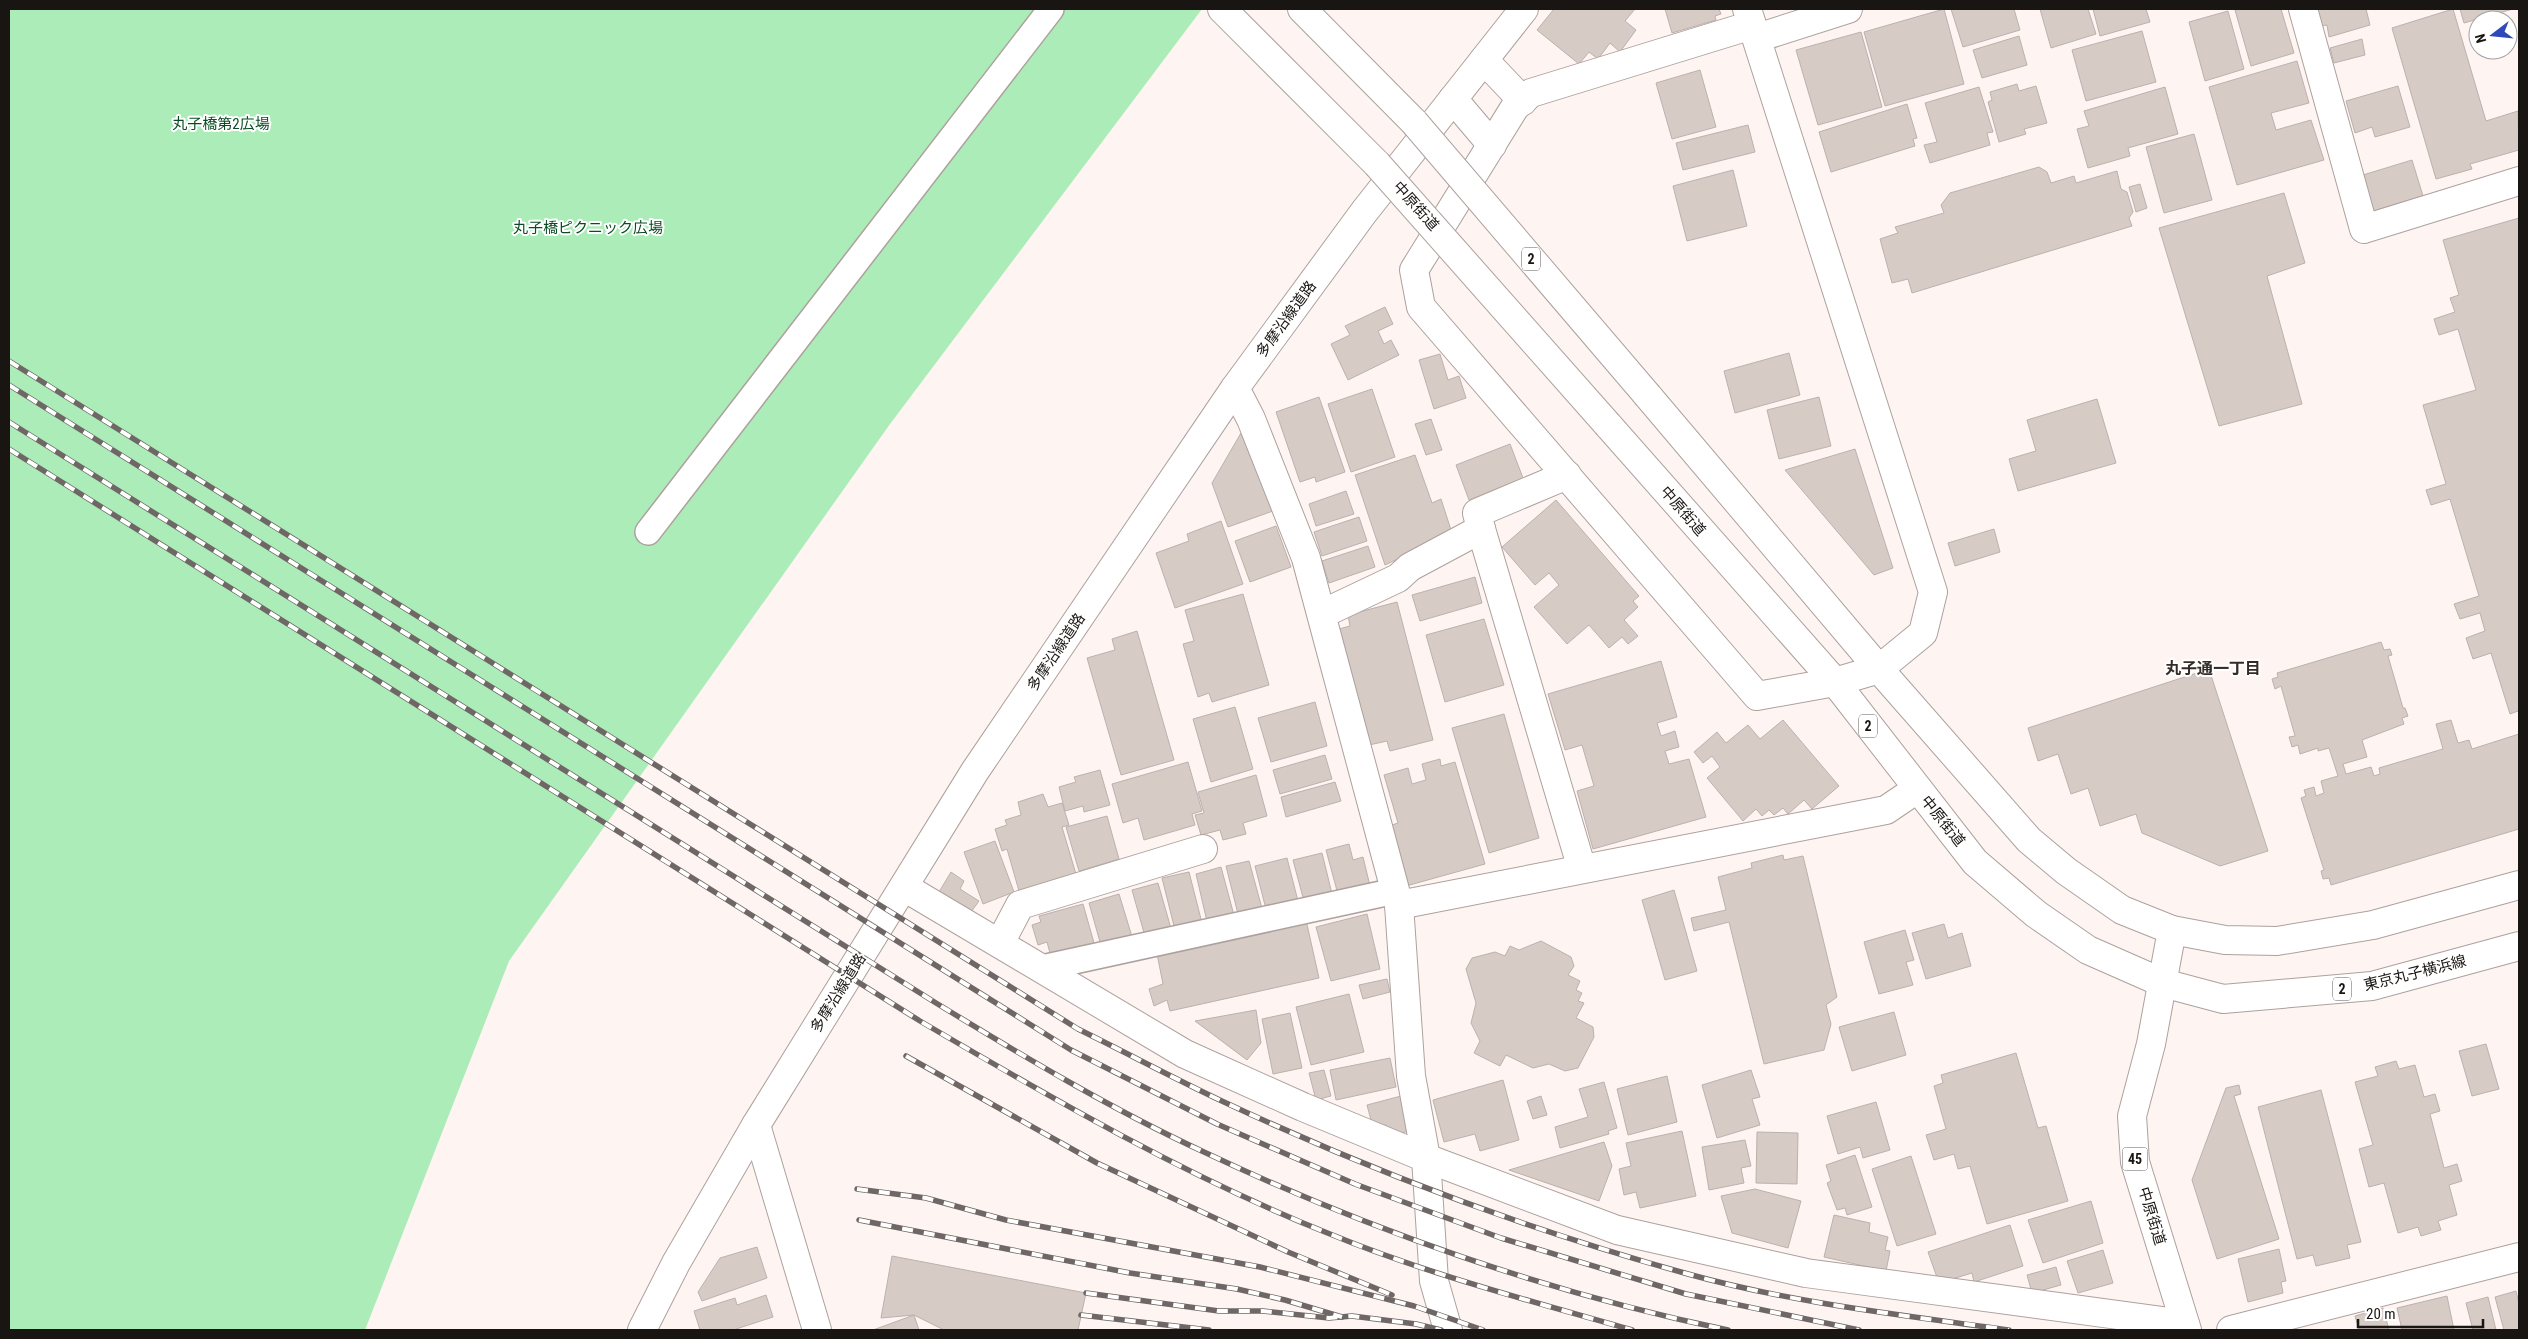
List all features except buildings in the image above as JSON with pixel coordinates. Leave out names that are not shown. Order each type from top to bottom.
[{"type":"street","name":"中原街道","points":[[1222,9],[1377,164],[1608,425],[1835,682],[1976,862],[2036,914],[2088,950],[2163,983]]},
{"type":"street","name":"2","points":[[1302,9],[1414,122],[1879,669],[2030,840],[2066,871],[2122,910],[2172,930],[2224,940],[2277,941],[2373,925],[2519,885]]},
{"type":"street","name":"多摩沿線道路","points":[[642,1330],[676,1263],[756,1125],[975,771],[1235,388],[1364,212],[1524,9]]},
{"type":"street","points":[[1752,24],[1933,592],[1923,633],[1879,669],[1835,682],[1757,696],[1422,307],[1414,270],[1515,107],[1531,93],[1752,24],[1848,9]]},
{"type":"street","points":[[2303,9],[2364,229],[2519,181]]},
{"type":"street","points":[[1484,60],[1523,101]]},
{"type":"street","points":[[1453,99],[1492,145]]},
{"type":"street","points":[[1235,388],[1251,419],[1306,558],[1397,898],[1411,1076],[1426,1158],[1434,1281],[1448,1330]]},
{"type":"street","points":[[1567,475],[1477,513],[1582,869]]},
{"type":"street","points":[[1322,614],[1398,578],[1410,567],[1482,529]]},
{"type":"street","points":[[1397,898],[1582,869],[1886,810],[1917,789]]},
{"type":"street","points":[[1000,942],[1020,905],[1203,849]]},
{"type":"street","points":[[904,887],[1000,942],[1185,1054],[1303,1107],[1426,1158],[1617,1230],[1806,1273],[2186,1327]]},
{"type":"street","name":"中原街道","points":[[2172,930],[2152,1044],[2132,1116],[2135,1162],[2186,1327]]},
{"type":"street","name":"東京丸子横浜線","points":[[2163,983],[2223,999],[2372,986],[2519,946]]},
{"type":"street","points":[[756,1125],[817,1330]]},
{"type":"street","points":[[2231,1330],[2519,1257]]},
{"type":"lane","points":[[648,532],[1052,9]]},
{"type":"lane","points":[[1042,968],[1397,898]]},
{"type":"green space","points":[[9,9],[1202,9],[890,424],[509,961],[365,1330],[9,1330]]},
{"type":"railway","points":[[9,361],[1078,1029],[1206,1093],[1280,1128],[1394,1176],[1511,1219],[1629,1257],[1727,1284],[1807,1301],[2009,1330]]},
{"type":"railway","points":[[9,385],[1071,1050],[1217,1124],[1355,1184],[1501,1238],[1686,1294],[1859,1330]]},
{"type":"railway","points":[[9,422],[936,1003],[1035,1062],[1135,1118],[1267,1181],[1395,1233],[1527,1278],[1594,1298],[1728,1330]]},
{"type":"railway","points":[[9,449],[920,1021],[1070,1108],[1224,1188],[1330,1234],[1404,1262],[1632,1330]]},
{"type":"railway","points":[[906,1056],[1097,1163],[1288,1252],[1392,1295]]},
{"type":"railway","points":[[857,1189],[926,1198],[1006,1220],[1260,1267],[1414,1306],[1483,1330]]},
{"type":"railway","points":[[859,1220],[1130,1273],[1237,1289],[1285,1300],[1342,1317]]},
{"type":"railway","points":[[1086,1293],[1219,1311],[1263,1311],[1329,1318],[1352,1316],[1416,1324],[1441,1330]]},
{"type":"railway","points":[[1081,1315],[1209,1330]]},
{"type":"district","name":"丸子通一丁目","points":[[2213,668]]},
{"type":"park label","name":"丸子橋第2広場","points":[[221,124]]},
{"type":"park label","name":"丸子橋ピクニック広場","points":[[588,228]]}]
